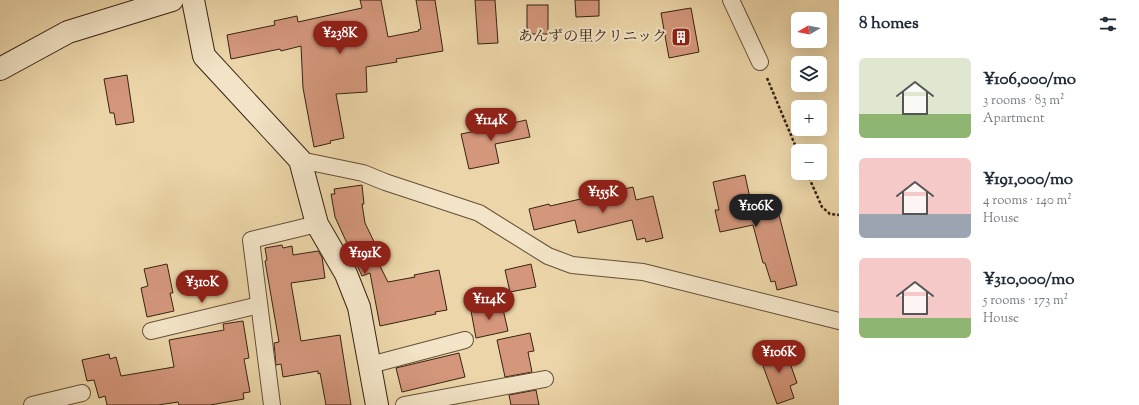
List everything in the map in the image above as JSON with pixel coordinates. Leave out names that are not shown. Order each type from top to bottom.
[{"type":"street","points":[[0,69],[68,32],[172,0]]},
{"type":"street","points":[[193,0],[204,56],[300,160],[317,224],[346,274],[359,307],[377,405]]},
{"type":"street","points":[[731,0],[760,62]]},
{"type":"street","points":[[300,160],[363,172],[385,182],[479,212],[548,256],[572,265],[643,272],[839,321]]},
{"type":"street","points":[[272,405],[251,240],[317,224]]},
{"type":"street","points":[[151,331],[259,305]]},
{"type":"street","points":[[370,365],[465,340]]},
{"type":"street","points":[[404,405],[544,379]]},
{"type":"street","points":[[32,405],[82,393]]},
{"type":"path","points":[[760,62],[795,144]]},
{"type":"path","points":[[810,180],[822,207],[830,214],[839,215]]},
{"type":"building","points":[[360,0],[381,0],[388,37],[419,31],[418,30],[421,29],[416,0],[435,0],[443,51],[396,59],[397,62],[366,67],[367,92],[336,94],[344,138],[314,147],[303,88],[301,46],[281,51],[280,49],[231,59],[227,35],[275,25],[274,21],[297,16],[298,22],[362,8]]},
{"type":"building","points":[[475,0],[495,0],[498,43],[478,44]]},
{"type":"building","points":[[575,0],[599,0],[599,16],[576,17]]},
{"type":"building","points":[[527,5],[548,5],[548,34],[527,34]]},
{"type":"building","name":"あんずの里クリニック","points":[[691,8],[699,52],[669,58],[661,13]]},
{"type":"building","points":[[127,75],[134,122],[116,125],[114,113],[110,113],[104,79]]},
{"type":"building","points":[[495,120],[496,127],[526,120],[530,137],[495,144],[499,163],[469,169],[461,134],[481,130],[479,122]]},
{"type":"building","points":[[745,175],[753,212],[777,207],[797,285],[777,290],[775,281],[771,282],[765,263],[763,263],[753,225],[720,232],[715,210],[719,210],[713,182]]},
{"type":"building","points":[[362,185],[364,204],[362,204],[365,223],[378,250],[373,252],[388,282],[415,277],[414,275],[439,270],[447,310],[435,312],[436,314],[380,326],[370,273],[362,276],[335,217],[331,194],[335,194],[334,189]]},
{"type":"building","points":[[633,187],[636,200],[653,196],[663,238],[646,242],[645,238],[637,240],[632,220],[578,233],[575,220],[534,230],[529,209],[549,204],[550,206]]},
{"type":"building","points":[[282,245],[283,248],[292,246],[293,255],[318,251],[322,257],[325,278],[291,283],[301,341],[340,335],[351,405],[326,405],[320,373],[318,374],[318,371],[283,377],[281,364],[276,365],[274,343],[279,342],[265,261],[267,260],[265,248]]},
{"type":"building","points":[[167,264],[173,293],[170,293],[174,311],[147,317],[141,288],[148,286],[144,269]]},
{"type":"building","points":[[531,264],[536,287],[510,292],[505,270]]},
{"type":"building","points":[[502,305],[508,331],[476,338],[471,311]]},
{"type":"building","points":[[243,321],[249,358],[244,359],[250,392],[243,393],[244,399],[210,405],[179,405],[178,402],[158,405],[107,405],[105,396],[99,398],[94,380],[87,381],[82,360],[109,354],[110,359],[116,357],[121,376],[174,367],[169,340],[224,330],[223,324]]},
{"type":"building","points":[[530,333],[534,351],[528,352],[532,372],[505,377],[497,340]]},
{"type":"building","points":[[784,346],[797,383],[790,386],[794,398],[777,404],[759,355]]},
{"type":"building","points":[[459,353],[465,377],[402,392],[396,368]]},
{"type":"building","points":[[536,390],[539,405],[511,405],[509,395]]},
{"type":"place","name":"あんずの里クリニック","points":[[681,37]]}]
